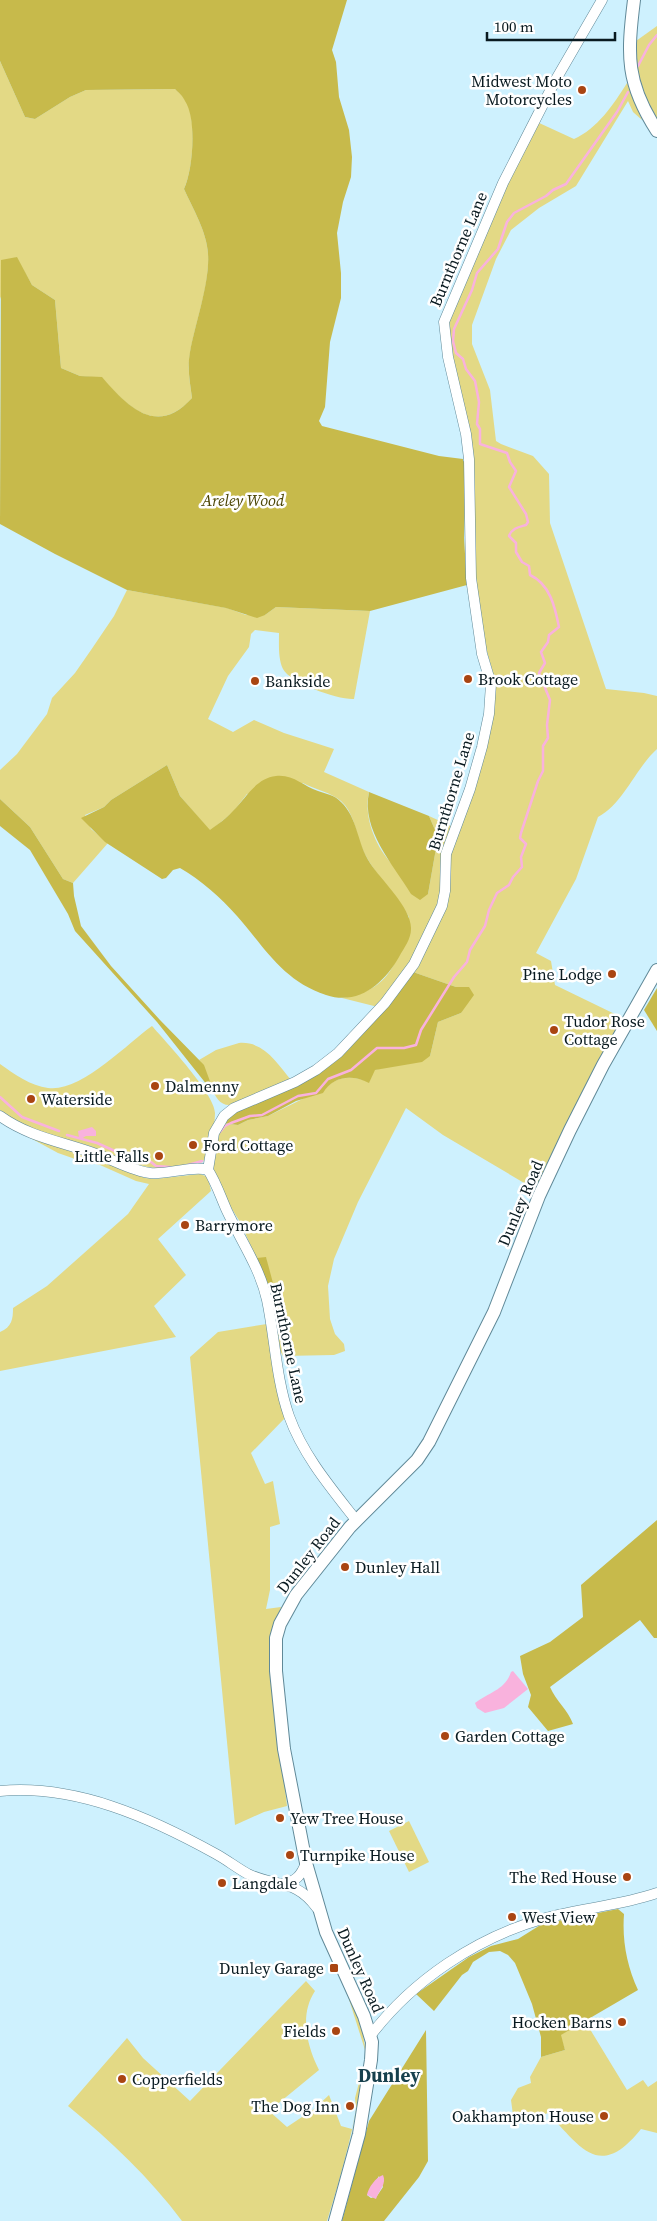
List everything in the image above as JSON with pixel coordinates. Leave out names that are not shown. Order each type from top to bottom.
[{"type":"main road","points":[[634,0],[629,53],[631,77],[637,96],[657,131]]},
{"type":"main road","name":"Dunley Road","points":[[335,2221],[355,2152],[372,2054],[371,2035],[334,1953],[318,1909],[306,1864],[284,1749],[276,1671],[276,1638],[280,1624],[296,1595],[356,1520],[417,1460],[429,1442],[494,1312],[539,1196],[570,1130],[603,1065],[657,970]]},
{"type":"street","name":"Burnthorne Lane","points":[[356,1520],[317,1469],[300,1442],[292,1424],[282,1393],[271,1320],[258,1271],[244,1247],[208,1170],[214,1133],[224,1116],[234,1108],[294,1082],[316,1070],[338,1053],[385,1004],[414,964],[442,906],[446,891],[446,854],[470,789],[482,747],[489,714],[491,684],[482,654],[471,578],[469,459],[466,434],[448,356],[444,322],[503,183],[555,81],[602,0]]},
{"type":"street","points":[[0,1116],[30,1133],[94,1153],[146,1173],[208,1170]]},
{"type":"street","points":[[0,1791],[44,1791],[108,1806],[165,1828],[253,1876],[304,1892],[318,1909]]},
{"type":"street","points":[[283,1884],[296,1880],[303,1872],[306,1864]]},
{"type":"street","points":[[371,2035],[406,1997],[448,1963],[475,1947],[541,1920],[631,1901],[657,1893]]},
{"type":"shaded area","points":[[657,26],[657,120],[648,106],[637,77],[636,41]]},
{"type":"shaded area","points":[[0,61],[25,117],[35,119],[70,97],[86,90],[175,89],[186,101],[192,120],[193,132],[190,170],[184,189],[205,237],[208,266],[205,291],[189,359],[192,398],[179,410],[167,415],[155,416],[144,414],[122,399],[102,378],[80,376],[61,368],[55,300],[32,285],[16,257],[0,299]]},
{"type":"shaded area","points":[[627,83],[642,120],[633,112],[628,101],[576,186],[539,208],[511,230],[496,259],[472,325],[472,344],[490,390],[496,441],[533,456],[549,474],[550,523],[606,689],[657,696],[657,749],[642,766],[622,795],[607,811],[598,817],[576,879],[536,953],[551,961],[555,985],[623,1018],[536,1190],[443,1135],[406,1108],[358,1202],[334,1259],[328,1286],[330,1319],[335,1334],[344,1344],[345,1351],[334,1355],[283,1356],[279,1349],[278,1326],[272,1296],[274,1295],[266,1258],[257,1258],[240,1222],[218,1185],[213,1169],[216,1142],[222,1123],[238,1125],[248,1120],[268,1116],[327,1087],[336,1080],[353,1078],[369,1082],[374,1070],[430,1056],[438,1022],[461,1013],[469,988],[456,987],[413,972],[420,963],[445,907],[451,852],[494,703],[496,684],[486,648],[473,560],[472,515],[450,346],[449,316],[467,280],[509,179],[537,122],[574,139],[582,135],[597,122],[611,107]]},
{"type":"shaded area","points":[[127,590],[227,608],[246,615],[265,615],[276,607],[370,611],[354,699],[326,694],[295,680],[287,674],[281,665],[279,633],[255,630],[251,634],[249,647],[228,676],[208,719],[233,732],[254,720],[284,733],[334,749],[324,772],[369,792],[368,812],[370,822],[382,851],[395,867],[428,894],[438,837],[429,816],[453,827],[438,906],[414,957],[378,1007],[342,998],[359,994],[372,988],[390,971],[401,947],[409,917],[364,853],[353,820],[345,805],[333,796],[303,783],[247,794],[233,812],[210,831],[180,796],[167,765],[111,800],[104,807],[85,815],[91,829],[108,843],[73,883],[63,879],[30,827],[0,799],[0,770],[17,754],[47,714],[52,698],[75,673],[91,650],[114,616]]},
{"type":"shaded area","points":[[152,1026],[189,1068],[213,1104],[215,1113],[214,1125],[203,1162],[169,1168],[141,1165],[83,1144],[33,1130],[10,1118],[0,1110],[0,1064],[35,1085],[48,1088],[61,1087],[89,1075]]},
{"type":"shaded area","points":[[239,1043],[248,1043],[263,1049],[275,1060],[291,1080],[229,1105],[223,1104],[214,1094],[203,1065],[199,1060],[216,1050]]},
{"type":"shaded area","points":[[92,1127],[96,1131],[96,1136],[79,1138],[78,1131]]},
{"type":"shaded area","points":[[23,1134],[108,1162],[145,1178],[155,1179],[200,1174],[208,1177],[211,1191],[158,1239],[186,1275],[154,1306],[176,1337],[0,1371],[0,1332],[7,1328],[11,1322],[13,1308],[47,1286],[128,1214],[149,1184],[136,1181],[100,1165],[58,1153]]},
{"type":"shaded area","points":[[267,1324],[285,1418],[251,1453],[265,1484],[273,1481],[280,1524],[270,1527],[270,1590],[266,1609],[281,1607],[272,1636],[270,1655],[287,1806],[264,1812],[235,1825],[190,1357],[218,1332]]},
{"type":"shaded area","points":[[513,1671],[528,1689],[504,1708],[485,1713],[477,1708],[475,1703],[501,1687]]},
{"type":"shaded area","points":[[409,1821],[429,1862],[409,1872],[389,1831]]},
{"type":"shaded area","points":[[306,1981],[315,1991],[307,2010],[306,2030],[311,2051],[319,2070],[269,2111],[287,2127],[314,2109],[329,2095],[341,2126],[352,2129],[327,2221],[182,2221],[129,2160],[68,2106],[127,2038],[143,2058],[190,2101]]},
{"type":"shaded area","points":[[347,1993],[361,2023],[366,2053]]},
{"type":"shaded area","points":[[585,2021],[627,2090],[643,2080],[648,2087],[657,2081],[657,2133],[641,2129],[627,2144],[614,2153],[603,2156],[592,2154],[582,2147],[548,2113],[531,2121],[519,2119],[513,2115],[511,2100],[518,2088],[531,2083],[530,2077],[541,2057],[565,2050],[560,2035]]},
{"type":"shaded area","points":[[364,2067],[357,2106],[355,2114],[355,2098]]},
{"type":"shaded area","points":[[383,2175],[383,2184],[376,2199],[367,2195],[373,2183]]},
{"type":"green space","name":"Areley Wood","points":[[0,0],[347,0],[332,50],[336,62],[339,97],[349,130],[352,157],[351,177],[343,202],[337,233],[341,273],[341,298],[330,342],[325,407],[319,421],[322,426],[439,456],[463,459],[466,462],[464,538],[467,585],[370,611],[276,607],[257,618],[226,608],[127,590],[0,524],[1,260],[17,257],[32,285],[55,300],[61,368],[80,376],[102,377],[133,407],[155,416],[167,415],[179,410],[192,398],[189,358],[205,290],[208,254],[205,237],[184,189],[190,170],[192,132],[189,109],[182,96],[175,89],[86,90],[70,97],[35,119],[25,117],[0,61]]},
{"type":"green space","points":[[167,765],[180,796],[210,830],[231,814],[252,789],[263,780],[276,776],[288,777],[339,800],[347,808],[351,816],[362,848],[370,863],[395,894],[407,912],[410,921],[411,933],[409,940],[386,975],[369,990],[360,995],[338,998],[311,989],[286,972],[231,909],[196,878],[180,868],[173,870],[166,878],[162,879],[105,842],[81,818],[104,807],[111,800]]},
{"type":"green space","points":[[369,792],[429,816],[438,837],[428,894],[420,900],[411,894],[380,846],[370,820]]},
{"type":"green space","points":[[0,799],[30,827],[63,879],[73,883],[81,926],[111,966],[204,1065],[215,1095],[157,1022],[75,931],[68,914],[30,850],[0,826]]},
{"type":"green space","points":[[413,972],[456,987],[469,987],[474,995],[461,1013],[438,1022],[430,1056],[422,1062],[375,1070],[369,1083],[356,1078],[337,1080],[327,1087],[323,1093],[296,1101],[268,1116],[248,1120],[238,1125],[222,1123],[232,1114],[311,1077],[336,1061],[350,1048]]},
{"type":"green space","points":[[657,988],[657,1031],[644,1010]]},
{"type":"green space","points":[[266,1257],[273,1283],[274,1296],[272,1296],[257,1258]]},
{"type":"green space","points":[[657,1520],[657,1638],[654,1638],[640,1620],[550,1687],[573,1724],[548,1731],[528,1707],[531,1695],[523,1674],[520,1656],[550,1642],[583,1617],[581,1585]]},
{"type":"green space","points":[[618,1909],[624,1914],[626,1953],[638,1990],[561,2035],[565,2050],[541,2057],[541,2037],[532,2004],[515,1963],[508,1955],[500,1951],[489,1952],[473,1962],[468,1971],[462,1975],[434,2011],[416,1994],[469,1957],[491,1946],[518,1939],[542,1924]]},
{"type":"green space","points":[[426,2030],[428,2161],[419,2177],[384,2221],[342,2221],[369,2121]],"holes":[[[379,2176],[383,2187],[377,2196],[371,2198],[367,2195]]]},
{"type":"waterway","points":[[638,66],[649,45],[657,35]]},
{"type":"waterway","points":[[220,1132],[231,1123],[250,1116],[262,1115],[298,1096],[316,1093],[328,1079],[351,1070],[377,1048],[404,1048],[416,1045],[421,1030],[454,977],[467,962],[470,950],[485,926],[489,910],[497,893],[509,885],[522,867],[521,857],[526,844],[520,838],[521,833],[543,771],[543,746],[548,738],[547,725],[550,700],[539,673],[545,663],[541,652],[548,642],[549,635],[559,627],[547,590],[537,579],[530,575],[529,566],[522,562],[516,552],[516,543],[509,536],[518,527],[526,525],[528,522],[526,514],[509,487],[516,471],[507,453],[480,444],[480,429],[477,424],[479,402],[475,381],[466,369],[463,359],[456,353],[453,341],[454,329],[472,290],[477,273],[498,249],[507,222],[514,213],[566,184],[617,112],[628,92]]},
{"type":"waterway","points":[[0,1097],[22,1117],[59,1131]]},
{"type":"waterway","points":[[67,1135],[97,1143],[117,1152]]},
{"type":"waterway","points":[[127,1155],[144,1162],[151,1162],[156,1166],[170,1167]]},
{"type":"waterway","points":[[188,1165],[202,1161]]},
{"type":"place","name":"Midwest Moto Motorcycles","points":[[582,90]]},
{"type":"place","name":"Brook Cottage","points":[[468,679]]},
{"type":"place","name":"Bankside","points":[[255,681]]},
{"type":"place","name":"Pine Lodge","points":[[612,974]]},
{"type":"place","name":"Tudor Rose Cottage","points":[[554,1030]]},
{"type":"place","name":"Dalmenny","points":[[155,1086]]},
{"type":"place","name":"Waterside","points":[[31,1099]]},
{"type":"place","name":"Ford Cottage","points":[[193,1145]]},
{"type":"place","name":"Little Falls","points":[[159,1156]]},
{"type":"place","name":"Barrymore","points":[[185,1225]]},
{"type":"place","name":"Dunley Hall","points":[[345,1567]]},
{"type":"place","name":"Garden Cottage","points":[[445,1736]]},
{"type":"place","name":"Yew Tree House","points":[[280,1818]]},
{"type":"place","name":"Turnpike House","points":[[290,1855]]},
{"type":"place","name":"The Red House","points":[[627,1877]]},
{"type":"place","name":"Langdale","points":[[222,1883]]},
{"type":"place","name":"West View","points":[[512,1917]]},
{"type":"place","name":"Dunley Garage","points":[[334,1968]]},
{"type":"place","name":"Hocken Barns","points":[[622,2022]]},
{"type":"place","name":"Fields","points":[[336,2031]]},
{"type":"place","name":"Copperfields","points":[[122,2079]]},
{"type":"place","name":"The Dog Inn","points":[[350,2106]]},
{"type":"place","name":"Oakhampton House","points":[[604,2116]]},
{"type":"district","name":"Dunley","points":[[389,2075]]}]
